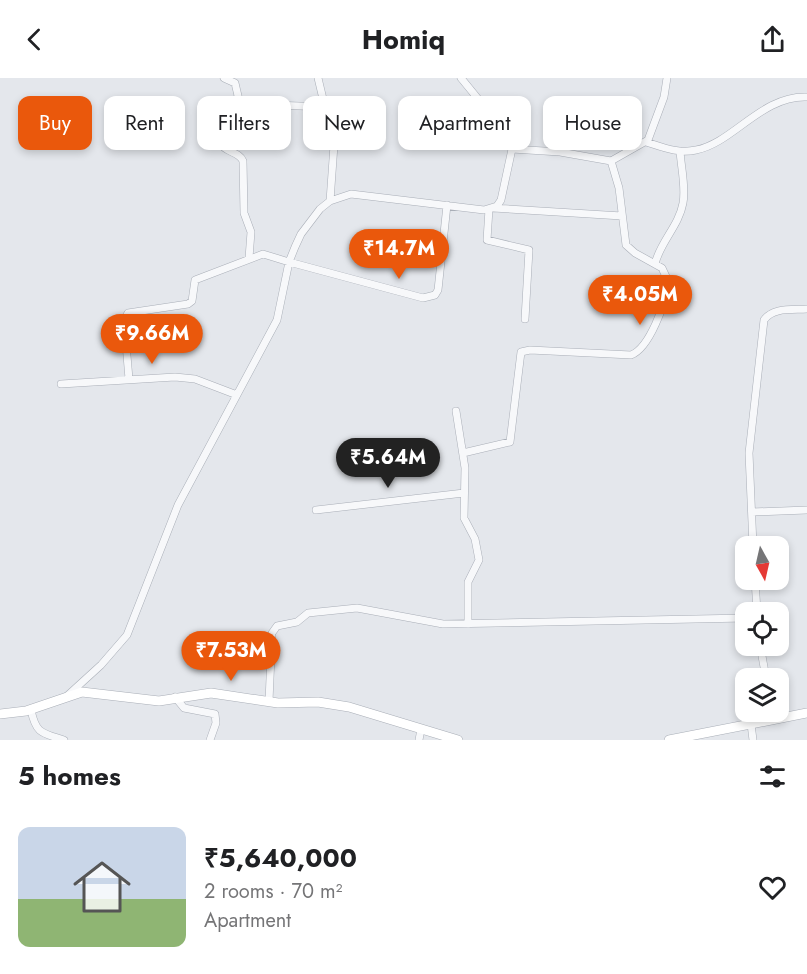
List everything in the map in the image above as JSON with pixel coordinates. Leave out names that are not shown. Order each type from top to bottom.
[{"type":"main road","points":[[0,714],[31,710],[82,692],[159,701],[211,693],[269,701],[318,702],[349,707],[458,740]]},
{"type":"main road","points":[[789,715],[807,714]]},
{"type":"main road","points":[[669,740],[757,722]]},
{"type":"street","points":[[224,78],[235,83],[238,96]]},
{"type":"street","points":[[318,78],[323,96]]},
{"type":"street","points":[[461,78],[476,96]]},
{"type":"street","points":[[520,150],[611,161],[646,142],[664,97],[668,78]]},
{"type":"street","points":[[646,142],[680,151],[696,150],[708,146],[763,110],[795,98],[807,97]]},
{"type":"street","points":[[228,150],[240,155],[243,161],[244,213],[251,232],[249,258]]},
{"type":"street","points":[[330,201],[334,150]]},
{"type":"street","points":[[512,150],[501,200],[491,209],[487,240],[529,250],[525,319]]},
{"type":"street","points":[[655,264],[658,252],[674,225],[683,203],[680,151]]},
{"type":"street","points":[[463,453],[510,442],[521,352],[530,350],[631,355],[642,349],[669,283],[665,271],[626,245],[611,161]]},
{"type":"street","points":[[65,698],[101,665],[127,635],[178,506],[277,320],[289,262],[301,234],[330,201],[351,194],[491,209],[622,216]]},
{"type":"street","points":[[129,379],[124,320],[128,312],[188,304],[192,301],[195,280],[249,258],[271,255],[388,290],[430,298],[438,290],[447,205]]},
{"type":"street","points":[[753,536],[749,453],[764,320],[768,314],[776,311],[807,309]]},
{"type":"street","points":[[61,384],[186,378],[237,394]]},
{"type":"street","points":[[456,411],[466,477],[464,518],[475,538],[479,560],[468,582],[468,624]]},
{"type":"street","points":[[316,510],[464,493]]},
{"type":"street","points":[[752,512],[807,510]]},
{"type":"street","points":[[269,701],[272,633],[277,626],[297,622],[305,614],[365,608],[427,623],[468,624],[735,618]]},
{"type":"street","points":[[175,697],[184,708],[215,714],[216,723],[210,740]]},
{"type":"street","points":[[31,710],[34,724],[41,733],[64,740]]},
{"type":"street","points":[[752,724],[753,740]]},
{"type":"street","points":[[419,740],[421,729]]}]
